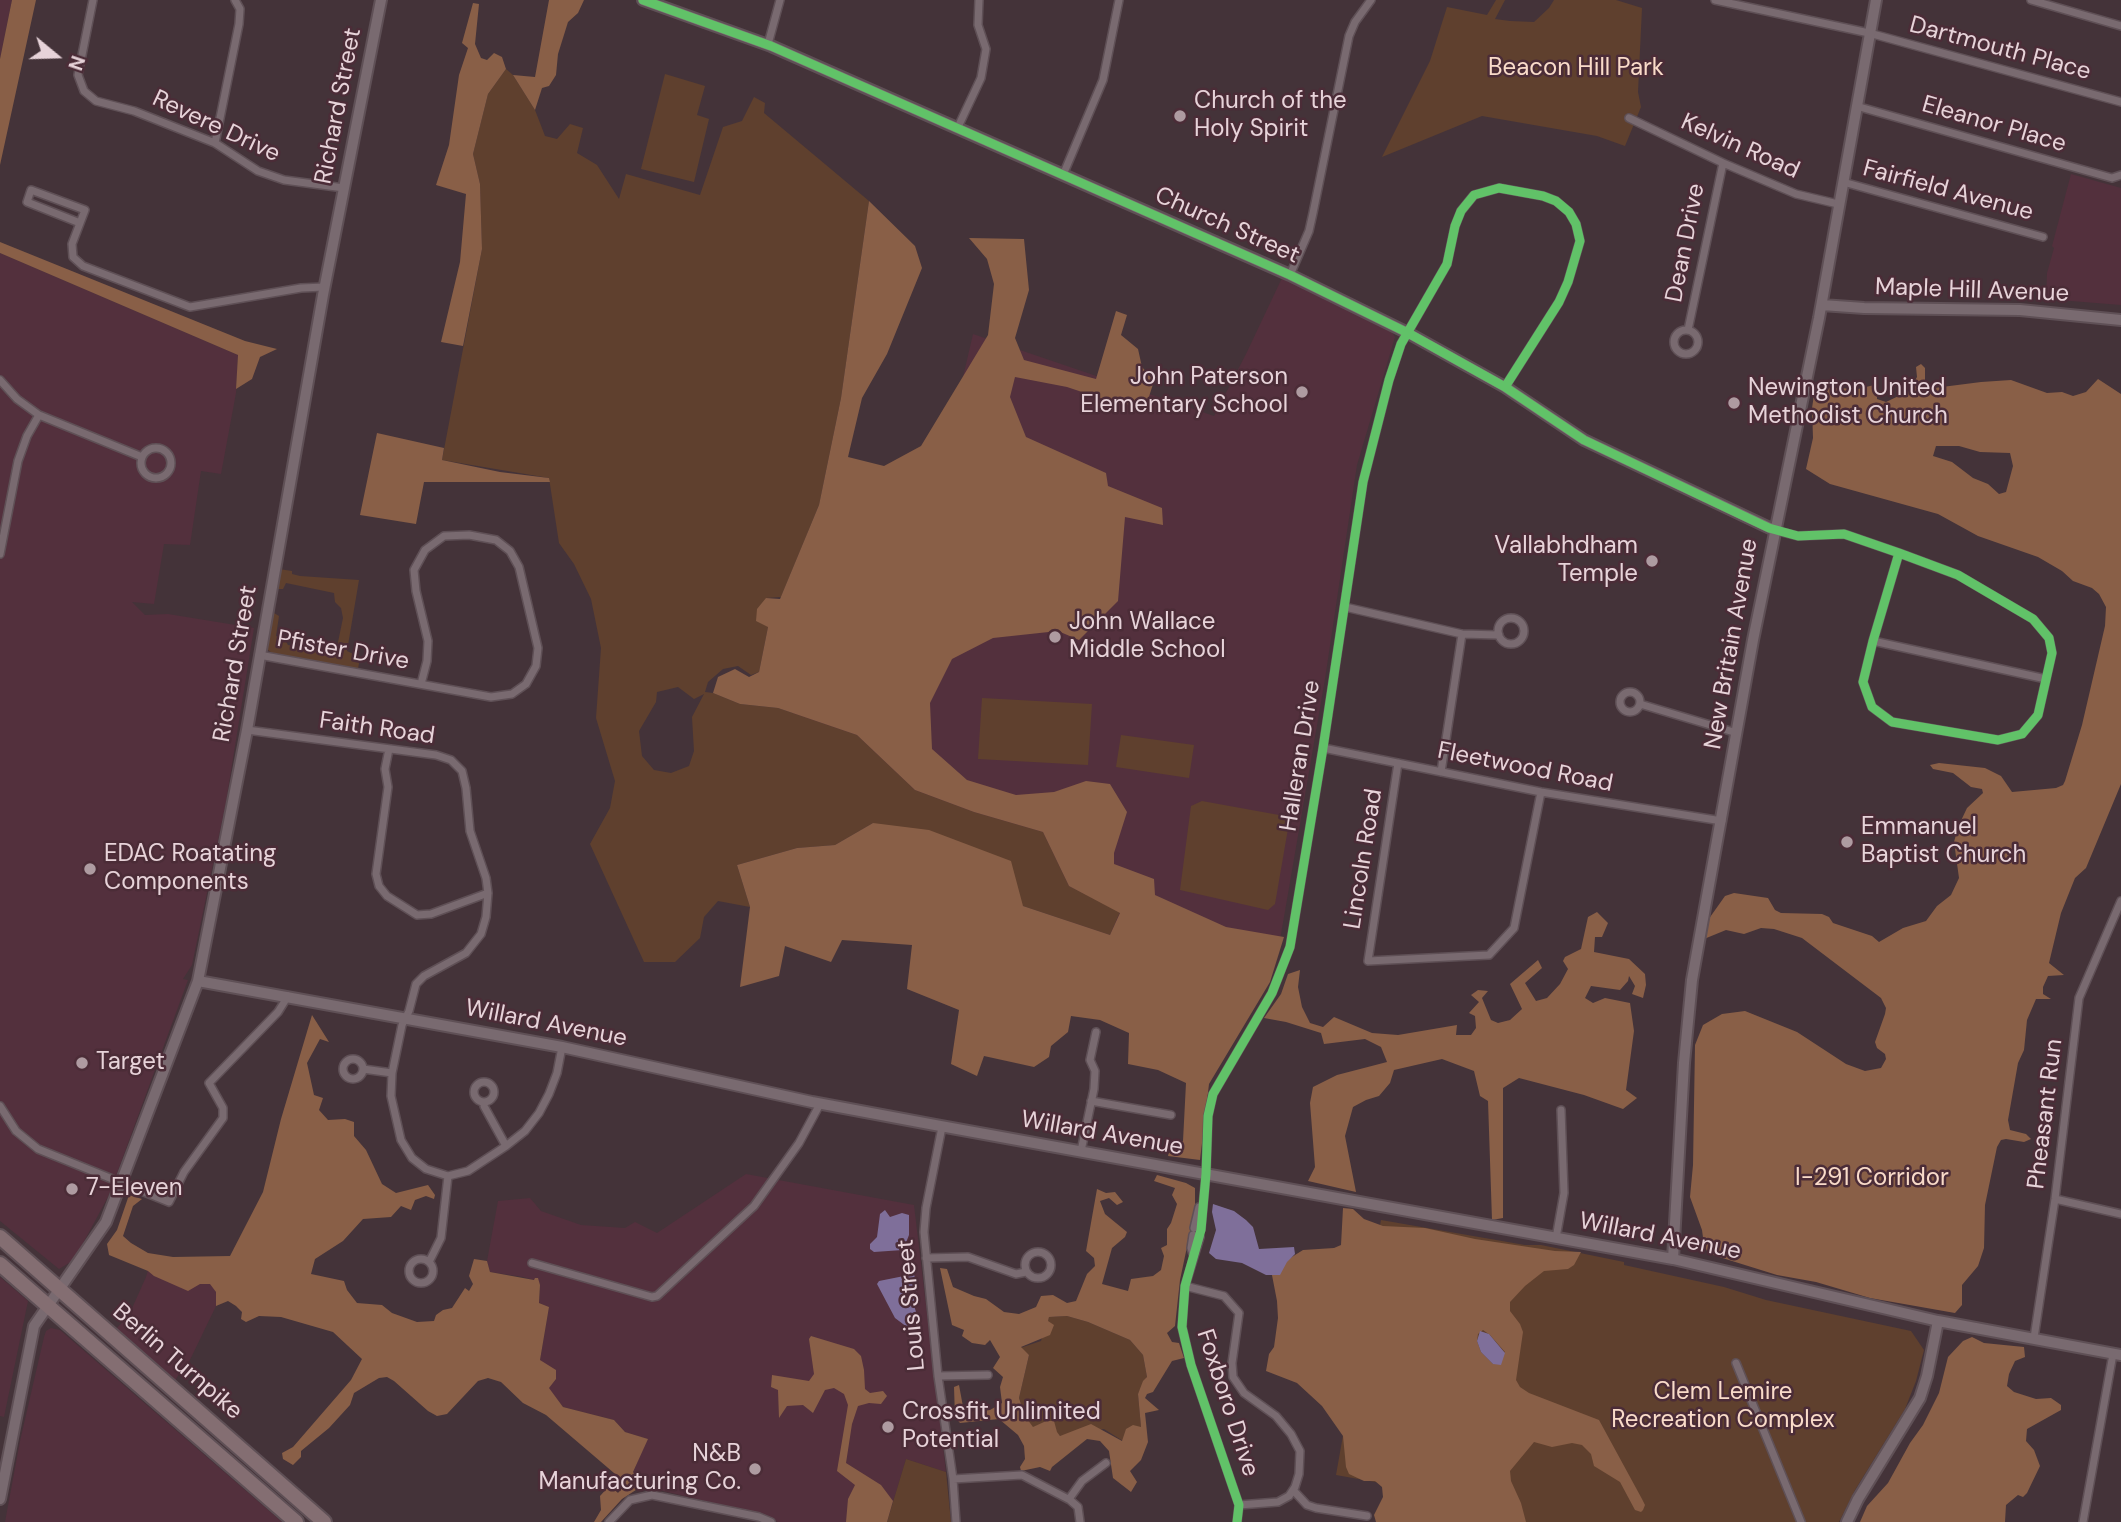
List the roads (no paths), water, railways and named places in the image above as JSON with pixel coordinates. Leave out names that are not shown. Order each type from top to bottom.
[{"type":"highway","name":"Berlin Turnpike","points":[[0,1237],[324,1522]]},
{"type":"highway","name":"Berlin Turnpike","points":[[0,1264],[296,1522]]},
{"type":"main road","name":"Richard Street","points":[[0,1499],[34,1325],[106,1222],[198,981],[247,730],[325,287],[381,0]]},
{"type":"main road","name":"Church Street","points":[[643,0],[768,44],[1290,275],[1408,333],[1505,387],[1584,440],[1774,530]]},
{"type":"main road","name":"New Britain Avenue","points":[[1673,1259],[1688,1016],[1774,530],[1822,305],[1876,0]]},
{"type":"main road","name":"Maple Hill Avenue","points":[[1822,305],[1849,308],[2020,310],[2121,320]]},
{"type":"main road","name":"Willard Avenue","points":[[198,981],[562,1047],[820,1104],[942,1127],[1673,1259],[1938,1321],[2117,1355]]},
{"type":"main road","points":[[1847,1522],[1858,1499],[1920,1398],[1938,1321]]},
{"type":"street","name":"Revere Drive","points":[[93,0],[78,75],[84,91],[96,101],[134,111],[215,143],[258,171],[284,180],[344,188]]},
{"type":"street","points":[[215,143],[239,24],[240,9],[235,0]]},
{"type":"street","points":[[768,44],[780,0]]},
{"type":"street","points":[[958,127],[981,78],[986,49],[978,25],[979,0]]},
{"type":"street","points":[[1063,175],[1103,80],[1119,0]]},
{"type":"street","points":[[1290,275],[1309,231],[1349,36],[1355,22],[1371,0]]},
{"type":"street","name":"Dartmouth Place","points":[[1714,0],[1869,33],[2121,102]]},
{"type":"street","points":[[2031,0],[2121,26]]},
{"type":"street","name":"Eleanor Place","points":[[1856,106],[2112,178],[2121,175]]},
{"type":"street","name":"Kelvin Road","points":[[1629,118],[1796,194],[1839,204]]},
{"type":"street","name":"Dean Drive","points":[[1688,330],[1723,163]]},
{"type":"street","name":"Fairfield Avenue","points":[[1843,182],[2043,237]]},
{"type":"street","name":"Halleran Drive","points":[[1206,1174],[1208,1116],[1213,1094],[1272,993],[1290,947],[1363,478],[1389,382],[1401,344],[1447,264],[1455,226],[1467,202],[1474,195],[1499,188],[1556,201],[1569,212],[1576,224],[1580,241],[1576,260],[1559,302],[1505,387]]},
{"type":"street","points":[[80,223],[27,202],[32,190],[85,210],[72,244],[73,257],[83,266],[190,307],[301,288],[325,287]]},
{"type":"street","points":[[0,380],[18,399],[39,415],[142,457]]},
{"type":"street","points":[[0,554],[18,461],[27,436],[39,415]]},
{"type":"street","points":[[162,448],[171,457],[171,469],[162,477],[150,477],[142,469],[142,457],[150,449],[162,448]]},
{"type":"street","points":[[1774,530],[1798,536],[1844,534],[1899,553],[1958,575],[2033,619],[2049,638],[2052,653],[2038,715],[2022,734],[1998,740],[1892,722],[1872,708],[1863,682],[1899,553]]},
{"type":"street","name":"Pfister Drive","points":[[259,655],[491,697],[512,694],[526,684],[536,666],[538,648],[519,567],[510,551],[496,540],[470,535],[444,536],[425,550],[414,570],[416,591],[428,641],[427,661],[421,684]]},
{"type":"street","points":[[1345,607],[1462,634],[1499,635]]},
{"type":"street","points":[[1441,772],[1462,634]]},
{"type":"street","points":[[1873,642],[2046,679]]},
{"type":"street","points":[[1640,704],[1737,733]]},
{"type":"street","name":"Faith Road","points":[[247,730],[436,755],[451,760],[462,771],[470,831],[486,877],[488,893],[484,926],[477,941],[460,957],[420,979],[416,984],[392,1073],[391,1096],[401,1140],[412,1158],[426,1169],[448,1176]]},
{"type":"street","name":"Fleetwood Road","points":[[1323,747],[1541,792],[1722,821]]},
{"type":"street","points":[[389,748],[385,769],[388,787],[376,874],[379,886],[387,896],[417,915],[431,914],[488,893]]},
{"type":"street","name":"Lincoln Road","points":[[1398,763],[1368,961],[1489,956],[1514,928],[1541,792]]},
{"type":"street","name":"Pheasant Run","points":[[2034,1338],[2055,1199],[2079,998],[2121,901]]},
{"type":"street","points":[[0,1106],[9,1122],[32,1145],[169,1202],[184,1172],[223,1118],[223,1108],[209,1083],[278,1012],[288,996]]},
{"type":"street","points":[[1081,1151],[1095,1071],[1090,1060],[1096,1032]]},
{"type":"street","points":[[429,1262],[435,1255],[441,1238],[448,1176],[468,1171],[525,1131],[544,1103],[557,1073],[562,1047]]},
{"type":"street","points":[[363,1069],[392,1073]]},
{"type":"street","points":[[1091,1101],[1171,1115]]},
{"type":"street","points":[[484,1102],[506,1146]]},
{"type":"street","points":[[532,1263],[652,1297],[657,1296],[754,1206],[799,1143],[820,1104]]},
{"type":"street","points":[[1556,1238],[1564,1193],[1561,1110]]},
{"type":"street","name":"Louis Street","points":[[942,1127],[924,1232],[937,1376],[953,1479],[956,1522]]},
{"type":"street","name":"Foxboro Drive","points":[[1206,1174],[1197,1232],[1191,1246],[1194,1255],[1185,1286],[1182,1315],[1184,1338],[1239,1505],[1237,1522]]},
{"type":"street","points":[[2055,1199],[2121,1214]]},
{"type":"street","points":[[926,1258],[958,1255],[977,1259],[1016,1274],[1026,1272]]},
{"type":"street","points":[[1185,1286],[1224,1296],[1239,1313],[1232,1363],[1233,1377],[1244,1393],[1276,1416],[1292,1434],[1300,1451],[1299,1474],[1289,1496],[1278,1502],[1239,1505]]},
{"type":"street","points":[[2083,1522],[2117,1355]]},
{"type":"street","points":[[1736,1363],[1801,1522]]},
{"type":"street","points":[[937,1376],[988,1375]]},
{"type":"street","points":[[1069,1499],[1082,1480],[1106,1463]]},
{"type":"street","points":[[953,1479],[1022,1475],[1069,1499],[1078,1507],[1080,1522]]},
{"type":"street","points":[[1293,1490],[1307,1505],[1367,1516]]},
{"type":"street","points":[[609,1522],[630,1500],[652,1495],[772,1522]]},
{"type":"place","name":"Church of the Holy Spirit","points":[[1180,116]]},
{"type":"place","name":"John Paterson Elementary School","points":[[1302,392]]},
{"type":"place","name":"Newington United Methodist Church","points":[[1734,403]]},
{"type":"place","name":"Vallabhdham Temple","points":[[1652,561]]},
{"type":"place","name":"John Wallace Middle School","points":[[1055,637]]},
{"type":"place","name":"Emmanuel Baptist Church","points":[[1847,842]]},
{"type":"place","name":"EDAC Roatating Components","points":[[90,869]]},
{"type":"place","name":"Target","points":[[82,1063]]},
{"type":"place","name":"7-Eleven","points":[[72,1189]]},
{"type":"place","name":"Crossfit Unlimited Potential","points":[[888,1427]]},
{"type":"place","name":"N&B Manufacturing Co.","points":[[755,1469]]},
{"type":"park label","name":"Beacon Hill Park","points":[[1576,69]]},
{"type":"park label","name":"I-291 Corridor","points":[[1872,1179]]},
{"type":"park label","name":"Clem Lemire Recreation Complex","points":[[1723,1407]]}]
